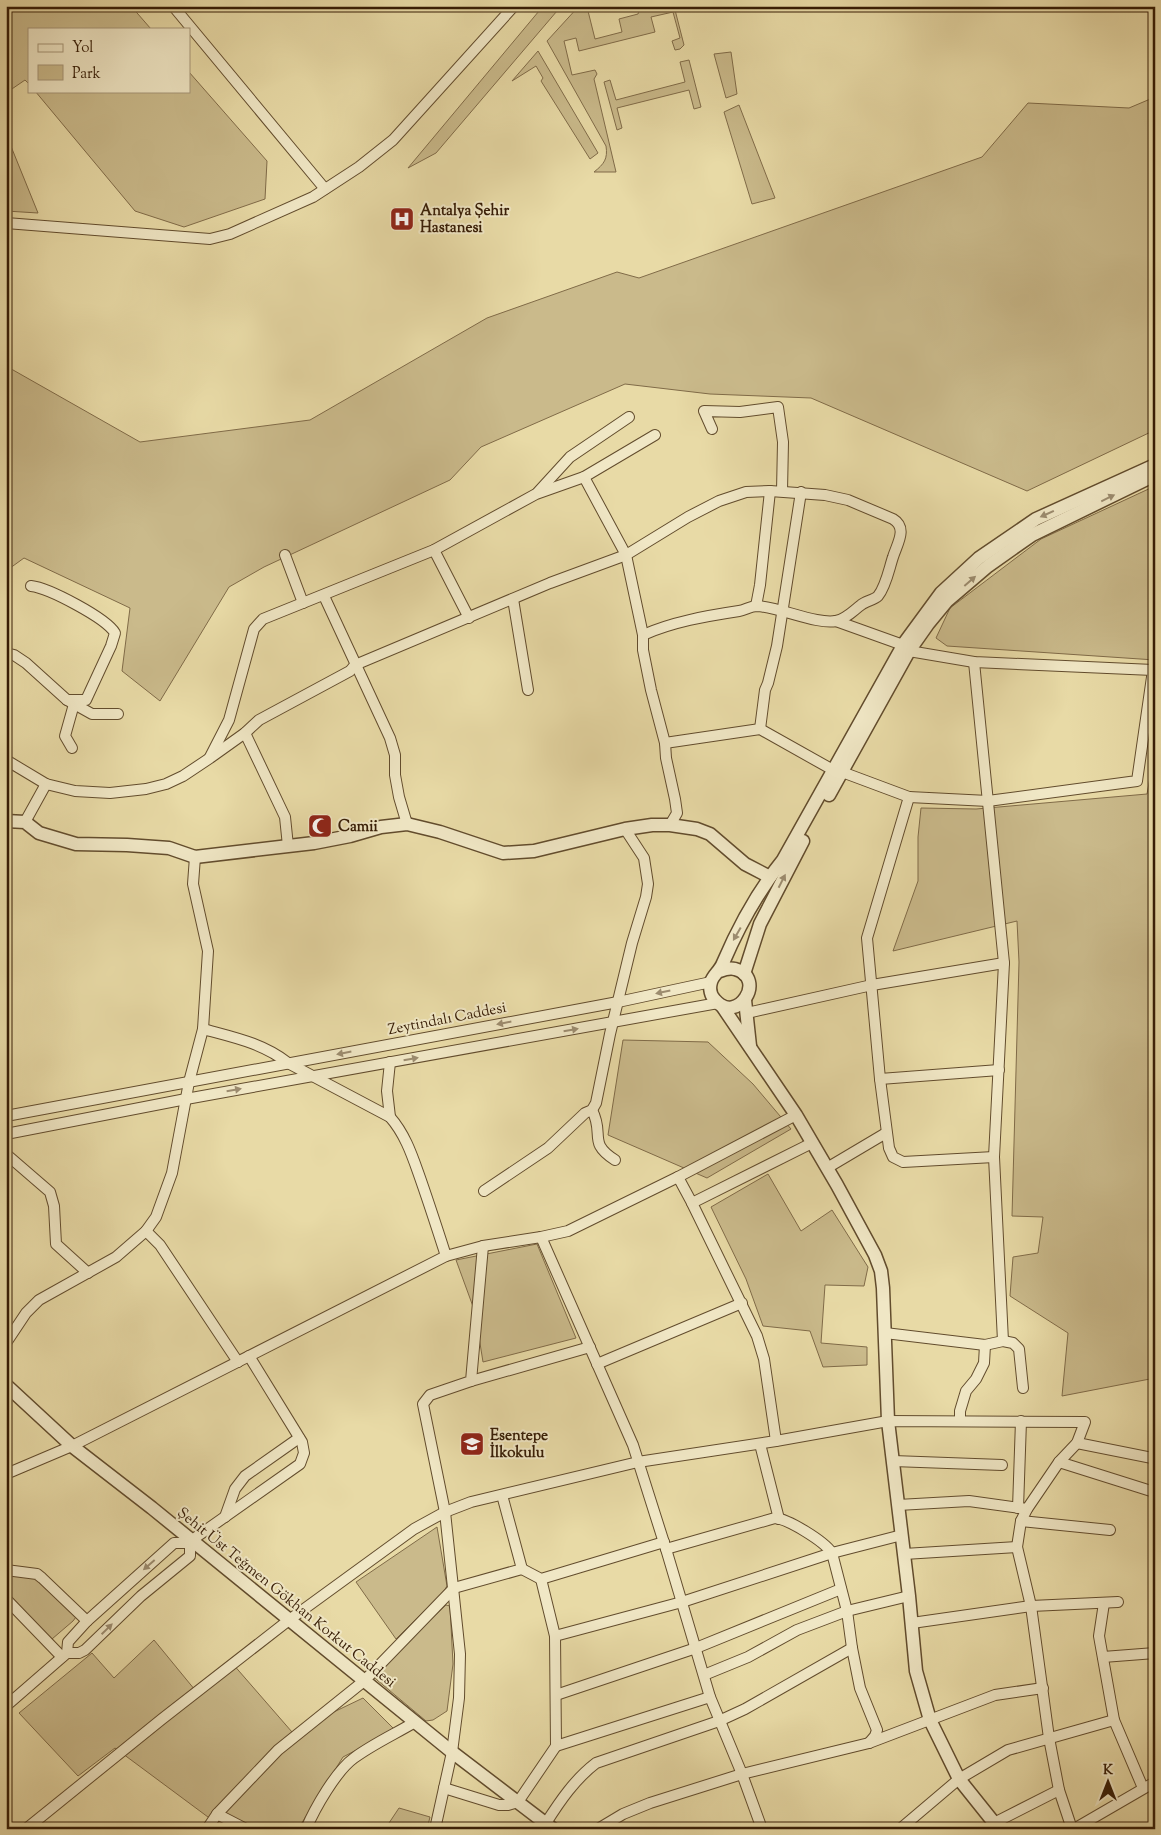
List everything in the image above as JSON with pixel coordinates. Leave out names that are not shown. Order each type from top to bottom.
[{"type":"street","points":[[173,6],[325,189]]},
{"type":"street","points":[[6,223],[210,239],[230,234],[313,197],[358,167],[393,140],[514,6]]},
{"type":"street","points":[[712,429],[704,411],[740,412],[778,407],[783,442],[782,492]]},
{"type":"street","points":[[536,494],[570,457],[629,417]]},
{"type":"street","points":[[210,758],[229,720],[254,629],[263,619],[434,550],[536,494],[584,478],[655,435]]},
{"type":"street","points":[[744,974],[760,924],[838,771],[906,648],[941,593],[979,558],[1036,519],[1155,465]]},
{"type":"street","points":[[906,648],[947,601],[988,566],[1032,535],[1155,475]]},
{"type":"street","points":[[584,478],[626,555],[651,690],[665,742],[666,758],[677,813],[670,825]]},
{"type":"street","points":[[756,606],[770,491]]},
{"type":"street","points":[[6,760],[46,784],[75,791],[110,794],[166,784],[184,776],[245,733],[259,720],[350,671],[355,665],[550,583],[626,555],[688,517],[719,501],[746,492],[801,492],[825,495],[848,500],[894,519],[900,524],[901,533],[885,581],[877,597],[862,604],[852,614],[836,621],[824,622],[781,610],[756,606],[686,621],[642,635]]},
{"type":"street","points":[[760,729],[765,690],[776,646],[801,492]]},
{"type":"street","points":[[434,550],[469,618]]},
{"type":"street","points":[[285,555],[303,604]]},
{"type":"street","points":[[31,586],[42,587],[70,602],[105,622],[115,633],[86,700],[71,702]]},
{"type":"street","points":[[324,596],[390,738],[395,755],[395,775],[399,796],[407,824]]},
{"type":"street","points":[[514,599],[528,690]]},
{"type":"street","points":[[665,742],[760,729],[838,771],[910,797],[988,801],[1137,781],[1154,668],[974,662],[906,648],[836,621]]},
{"type":"street","points":[[6,653],[14,655],[26,663],[71,702],[92,714],[118,714]]},
{"type":"street","points":[[974,662],[1004,963],[994,1157],[1003,1341]]},
{"type":"street","points":[[71,702],[64,736],[72,748]]},
{"type":"street","points":[[245,733],[285,818],[288,846]]},
{"type":"street","points":[[720,971],[732,944],[770,877],[838,771]]},
{"type":"street","points":[[25,822],[46,784]]},
{"type":"street","points":[[910,797],[867,938],[886,1133],[893,1157],[903,1162],[994,1157]]},
{"type":"street","points":[[6,821],[25,822],[39,833],[76,844],[169,848],[195,857],[288,846],[350,836],[381,827],[407,824],[440,832],[503,853],[534,851],[652,824],[670,825],[697,829],[710,834],[745,864],[770,877]]},
{"type":"street","points":[[484,1191],[548,1148],[585,1113],[592,1110],[596,1103],[613,1022],[648,884],[644,858],[625,829]]},
{"type":"street","points":[[6,1343],[26,1313],[39,1300],[116,1257],[146,1231],[156,1217],[172,1173],[189,1082],[203,1029],[208,950],[194,884],[195,857]]},
{"type":"street","points":[[747,1013],[872,985],[1004,963]]},
{"type":"street","points":[[6,1134],[186,1099],[613,1022],[720,1004],[735,1006],[745,1000],[748,995],[749,984],[744,974],[736,969],[728,968],[714,976],[711,982],[711,994],[720,1004],[750,1046],[796,1115],[875,1255],[881,1271],[888,1421],[916,1671],[930,1720],[959,1779],[997,1826],[1059,1790]]},
{"type":"street","name":"Zeytindalı Caddesi","points":[[6,1116],[618,1002],[711,982]]},
{"type":"street","points":[[745,1000],[750,1046]]},
{"type":"street","points":[[203,1029],[260,1046],[390,1117],[399,1126],[408,1144],[446,1256]]},
{"type":"street","points":[[390,1062],[386,1091],[390,1117]]},
{"type":"street","points":[[880,1079],[999,1070]]},
{"type":"street","points":[[592,1110],[596,1118],[599,1146],[603,1153],[615,1160]]},
{"type":"street","points":[[6,1474],[72,1446],[446,1256],[484,1246],[568,1231],[796,1115]]},
{"type":"street","points":[[827,1168],[886,1133]]},
{"type":"street","points":[[692,1203],[812,1143]]},
{"type":"street","points":[[6,1154],[50,1192],[54,1206],[56,1244],[88,1273]]},
{"type":"street","points":[[678,1176],[757,1336],[764,1359],[776,1442]]},
{"type":"street","points":[[146,1231],[160,1245],[238,1362]]},
{"type":"street","points":[[541,1237],[632,1445],[665,1546],[710,1697],[742,1774],[762,1829]]},
{"type":"street","points":[[471,1381],[484,1246]]},
{"type":"street","points":[[598,1364],[742,1303]]},
{"type":"street","points":[[885,1333],[985,1345],[1003,1341],[1013,1343],[1019,1349],[1023,1388]]},
{"type":"street","points":[[960,1420],[960,1411],[966,1392],[976,1379],[984,1362],[985,1345]]},
{"type":"street","points":[[435,1829],[452,1752],[459,1698],[460,1654],[445,1512],[423,1404],[430,1395],[471,1381],[590,1347]]},
{"type":"street","points":[[6,1706],[64,1655],[68,1642],[87,1621],[174,1543],[191,1542],[297,1468],[304,1453],[299,1438],[249,1356]]},
{"type":"street","name":"Şehit Üst Teğmen Gökhan Korkut Caddesi","points":[[6,1385],[72,1446],[452,1752],[550,1826]]},
{"type":"street","points":[[26,1829],[162,1719],[289,1620],[414,1529],[445,1512],[471,1502],[638,1462],[776,1442],[888,1421],[1085,1422],[1077,1442],[1022,1508]]},
{"type":"street","points":[[1021,1421],[1022,1508],[1017,1547],[1030,1606],[1049,1738],[1059,1790],[1073,1829],[1155,1782]]},
{"type":"street","points":[[226,1517],[236,1489],[245,1476],[299,1438]]},
{"type":"street","points":[[1077,1442],[1152,1458]]},
{"type":"street","points":[[760,1444],[779,1519]]},
{"type":"street","points":[[893,1461],[1002,1465]]},
{"type":"street","points":[[1059,1462],[1151,1491]]},
{"type":"street","points":[[502,1495],[522,1569]]},
{"type":"street","points":[[898,1505],[968,1501],[1022,1508]]},
{"type":"street","points":[[207,1829],[217,1814],[278,1750],[364,1681],[454,1588],[522,1569],[541,1578],[770,1519],[787,1521],[827,1546],[832,1553],[847,1611],[860,1688],[877,1730],[869,1743]]},
{"type":"street","points":[[1021,1521],[1110,1530]]},
{"type":"street","points":[[555,1636],[682,1602],[832,1553],[902,1534]]},
{"type":"street","points":[[64,1655],[79,1653],[93,1643],[141,1596],[190,1556],[191,1542]]},
{"type":"street","points":[[904,1554],[1017,1547]]},
{"type":"street","points":[[6,1570],[37,1574],[87,1621]]},
{"type":"street","points":[[444,1788],[499,1805],[518,1802],[556,1746],[555,1636],[541,1578]]},
{"type":"street","points":[[556,1695],[696,1648],[841,1589]]},
{"type":"street","points":[[704,1674],[748,1657],[797,1630],[847,1611],[909,1596]]},
{"type":"street","points":[[6,1599],[64,1655]]},
{"type":"street","points":[[912,1623],[1030,1606],[1118,1602]]},
{"type":"street","points":[[1104,1603],[1099,1636],[1114,1720],[1144,1788]]},
{"type":"street","points":[[550,1826],[576,1781],[596,1763],[719,1721],[745,1709],[852,1648]]},
{"type":"street","points":[[1103,1656],[1155,1652]]},
{"type":"street","points":[[598,1829],[623,1814],[650,1803],[742,1774],[869,1743],[995,1695],[1043,1688]]},
{"type":"street","points":[[556,1746],[710,1697]]},
{"type":"street","points":[[900,1829],[959,1779],[1008,1750],[1114,1720]]},
{"type":"street","points":[[306,1829],[312,1815],[343,1768],[354,1758],[415,1722]]},
{"type":"street","points":[[217,1814],[246,1829]]},
{"type":"street","points":[[912,1819],[919,1829]]},
{"type":"green space","points":[[6,6],[131,6],[150,28],[28,28],[28,83],[25,80],[6,93]]},
{"type":"green space","points":[[579,6],[605,6],[588,11],[595,39],[622,32],[619,19],[638,14],[641,6],[674,6],[684,45],[680,49],[675,50],[672,41],[680,38],[673,12],[651,17],[655,32],[579,51],[576,38],[564,41],[572,75],[595,70],[597,74],[594,79],[616,172],[594,172],[604,161],[606,146],[547,41]]},
{"type":"green space","points":[[556,7],[557,11],[436,153],[408,168],[539,11]]},
{"type":"green space","points":[[538,51],[598,153],[590,159],[541,81],[543,78],[536,66],[512,81]]},
{"type":"green space","points":[[731,52],[737,94],[726,98],[714,54]]},
{"type":"green space","points":[[689,60],[701,107],[694,109],[689,90],[617,108],[622,128],[617,130],[604,82],[610,80],[616,100],[685,82],[680,62]]},
{"type":"green space","points":[[190,73],[267,161],[265,199],[184,227],[135,211],[36,92],[190,92]]},
{"type":"green space","points":[[1155,97],[1155,430],[1027,491],[811,398],[710,394],[625,384],[481,447],[450,480],[264,567],[229,587],[160,701],[122,671],[130,608],[24,558],[6,571],[6,366],[140,442],[310,420],[487,318],[617,272],[639,278],[982,157],[1028,103],[1129,108]]},
{"type":"green space","points":[[739,105],[775,198],[752,204],[724,112]]},
{"type":"green space","points":[[6,134],[38,213],[6,211]]},
{"type":"green space","points":[[1155,486],[1155,660],[947,646],[936,638],[950,608],[1041,539]]},
{"type":"green space","points":[[1155,750],[1155,1378],[1062,1396],[1068,1333],[1010,1296],[1013,1257],[1038,1253],[1043,1217],[1012,1216],[1019,962],[1017,921],[893,951],[918,881],[918,837],[921,808],[976,809],[1147,794]]},
{"type":"green space","points":[[623,1040],[708,1042],[753,1084],[791,1129],[707,1178],[608,1135]]},
{"type":"green space","points":[[768,1174],[801,1231],[832,1210],[868,1267],[864,1286],[825,1285],[821,1343],[867,1347],[867,1365],[823,1367],[810,1331],[763,1326],[746,1279],[711,1207]]},
{"type":"green space","points":[[537,1244],[576,1338],[483,1362],[475,1312],[456,1260]]},
{"type":"green space","points":[[437,1527],[447,1586],[396,1639],[356,1582]]},
{"type":"green space","points":[[6,1573],[31,1577],[41,1582],[76,1617],[52,1639],[6,1593]]},
{"type":"green space","points":[[446,1605],[450,1606],[453,1664],[447,1711],[433,1720],[426,1721],[371,1675]]},
{"type":"green space","points":[[154,1640],[195,1690],[232,1663],[292,1732],[363,1698],[395,1730],[343,1757],[298,1829],[206,1829],[212,1820],[115,1748],[78,1776],[19,1713],[92,1653],[114,1678]]},
{"type":"green space","points":[[399,1808],[430,1817],[427,1829],[385,1829]]},
{"type":"place","name":"Antalya Şehir Hastanesi","points":[[402,219]]},
{"type":"place","name":"Camii","points":[[320,826]]},
{"type":"place","name":"Esentepe İlkokulu","points":[[472,1444]]}]
